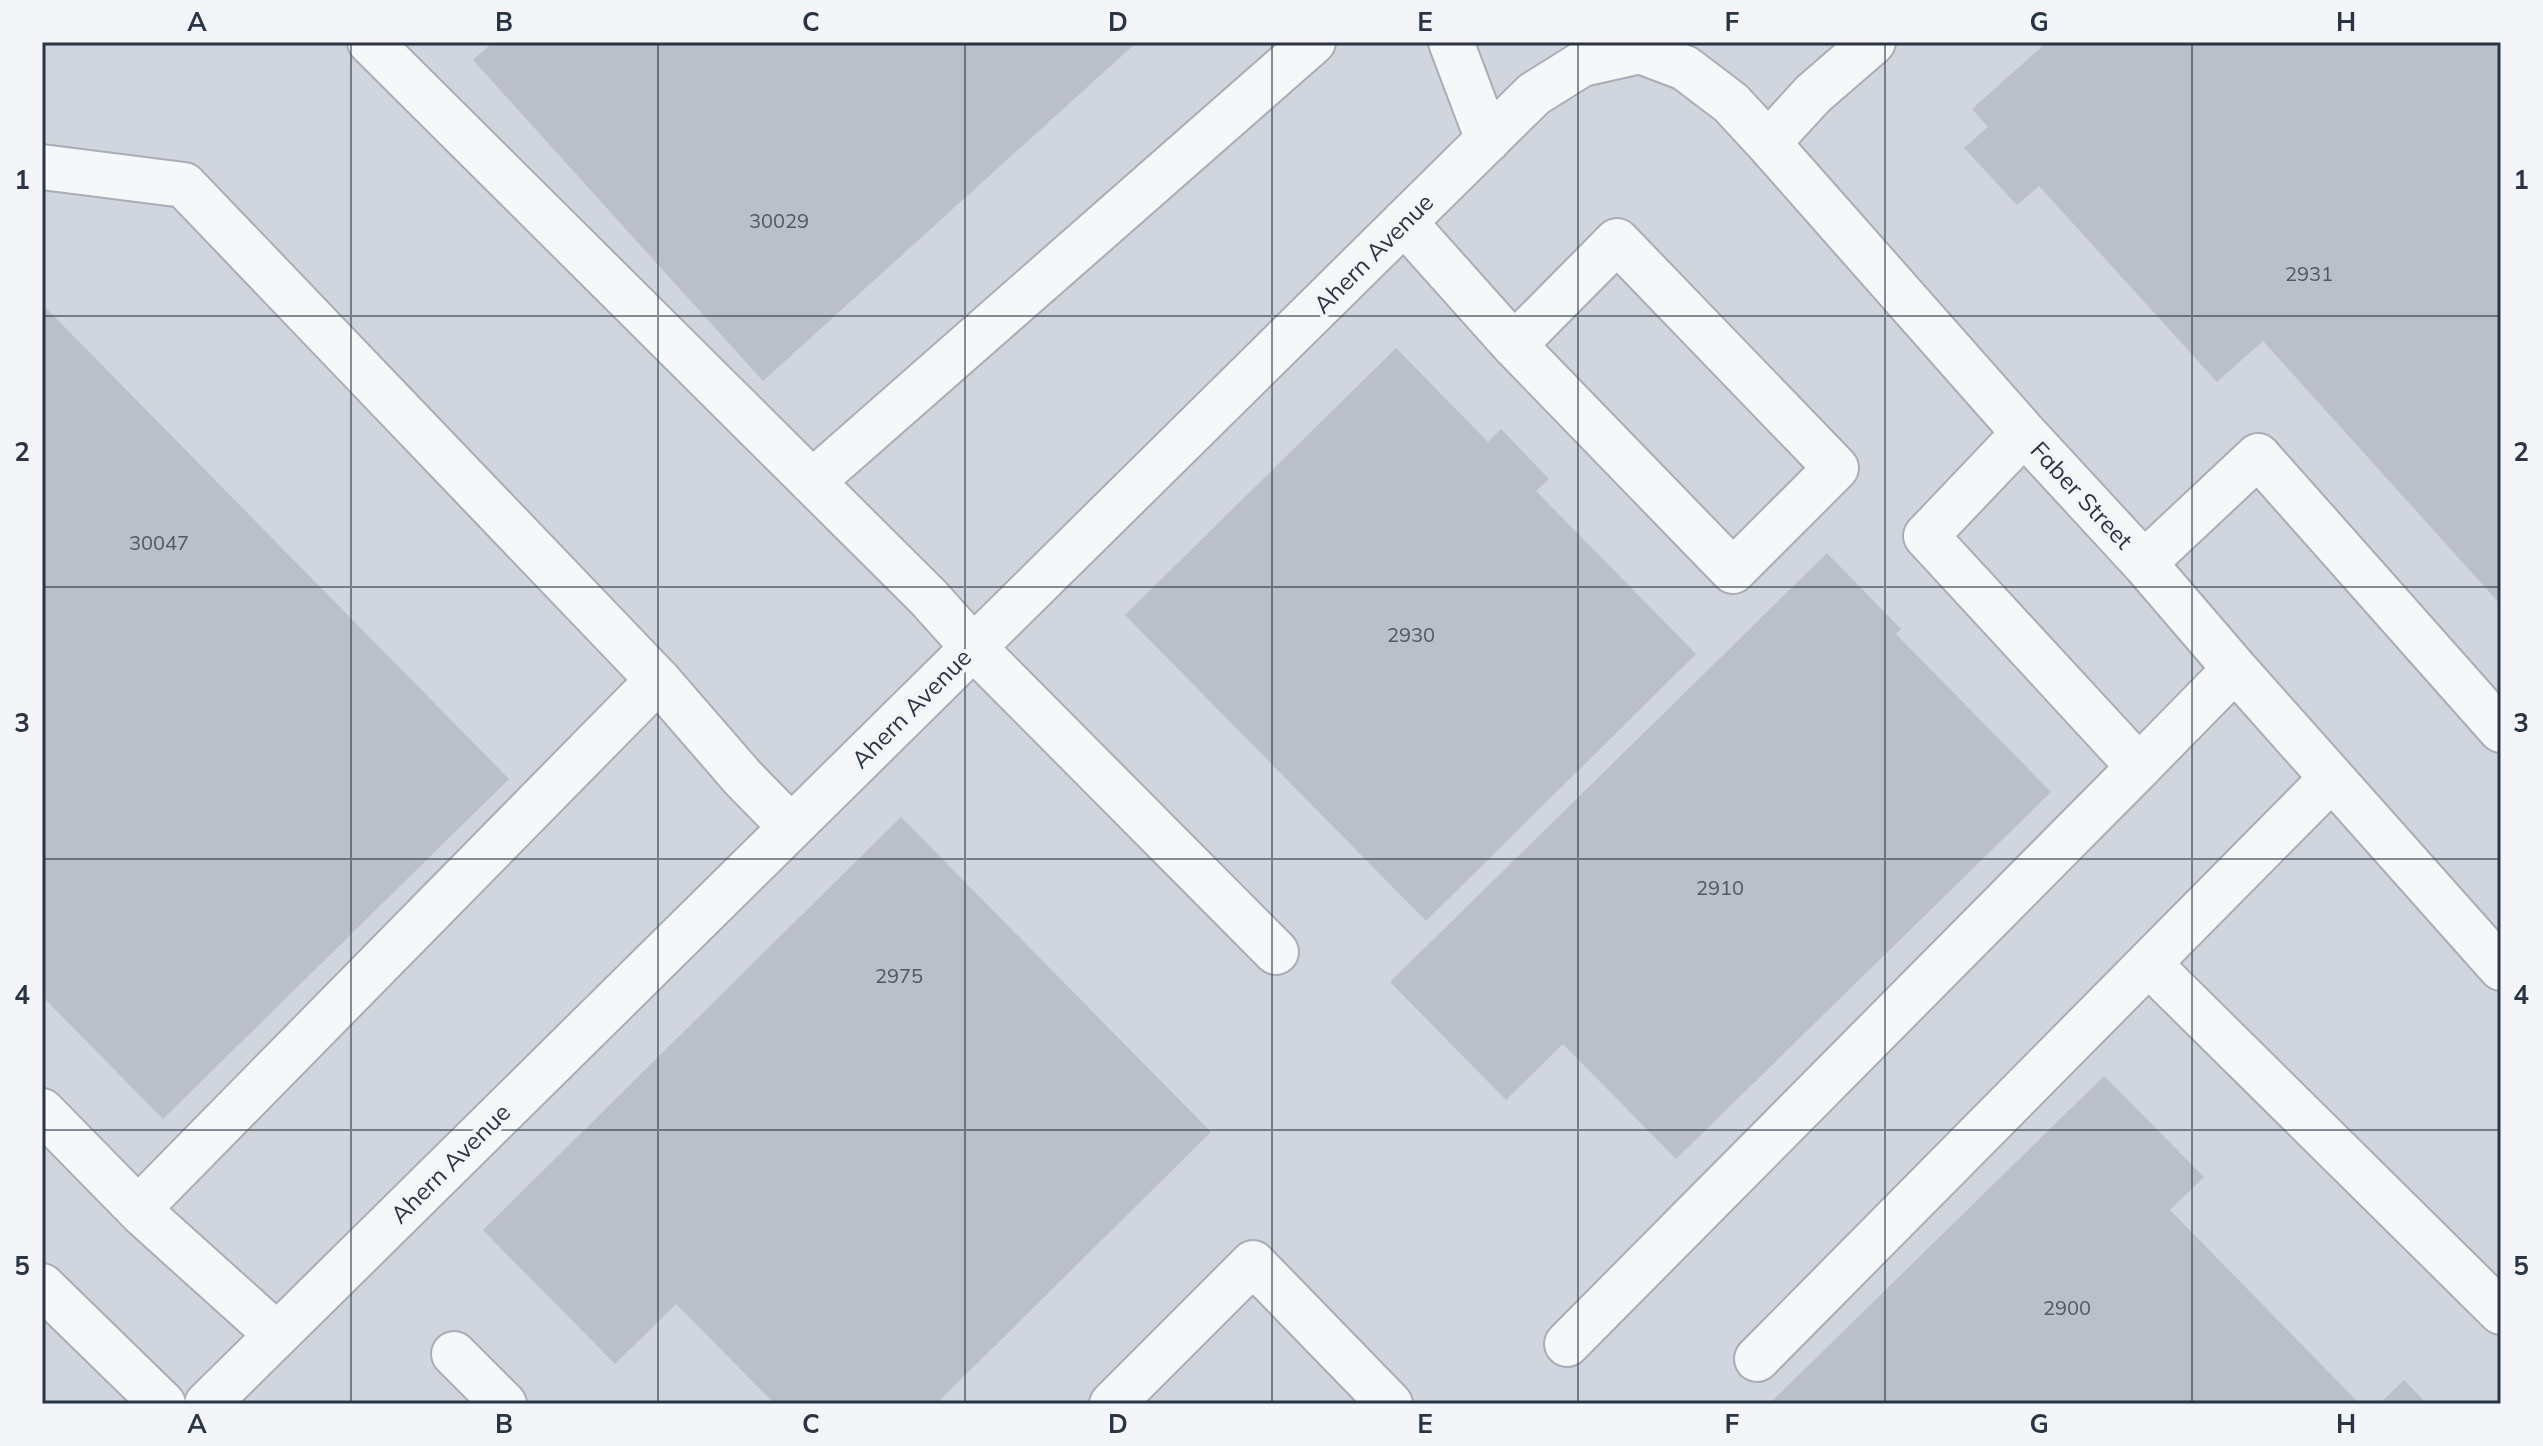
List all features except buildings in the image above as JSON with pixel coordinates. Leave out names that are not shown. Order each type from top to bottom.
[{"type":"street","points":[[370,42],[928,597],[973,647],[1276,952]]},
{"type":"street","points":[[812,482],[1313,42]]},
{"type":"street","points":[[1451,42],[1488,140]]},
{"type":"street","points":[[1768,143],[1813,94],[1873,42]]},
{"type":"street","name":"Ahern Avenue","points":[[221,1399],[276,1334],[1534,94],[1582,64],[1640,51]]},
{"type":"street","name":"Faber Street","points":[[1640,51],[1696,55],[1731,103],[2024,433],[2144,563],[2501,968]]},
{"type":"street","points":[[42,167],[184,185],[658,680],[743,778],[791,827]]},
{"type":"street","points":[[1404,222],[1514,345],[1733,571],[1836,468],[1617,241],[1514,345]]},
{"type":"street","points":[[2024,433],[1926,536],[2139,767]]},
{"type":"street","points":[[2144,563],[2258,456],[2501,730]]},
{"type":"street","points":[[1567,1344],[2235,669]]},
{"type":"street","points":[[138,1209],[658,680]]},
{"type":"street","points":[[1757,1359],[2332,778]]},
{"type":"street","points":[[2149,964],[2501,1312]]},
{"type":"street","points":[[42,1111],[138,1209],[276,1334]]},
{"type":"street","points":[[1112,1404],[1253,1263],[1390,1404]]},
{"type":"street","points":[[42,1286],[163,1404]]},
{"type":"street","points":[[454,1354],[504,1404]]},
{"type":"shaded area","points":[[42,42],[2501,42],[2501,1404],[42,1404]]}]
